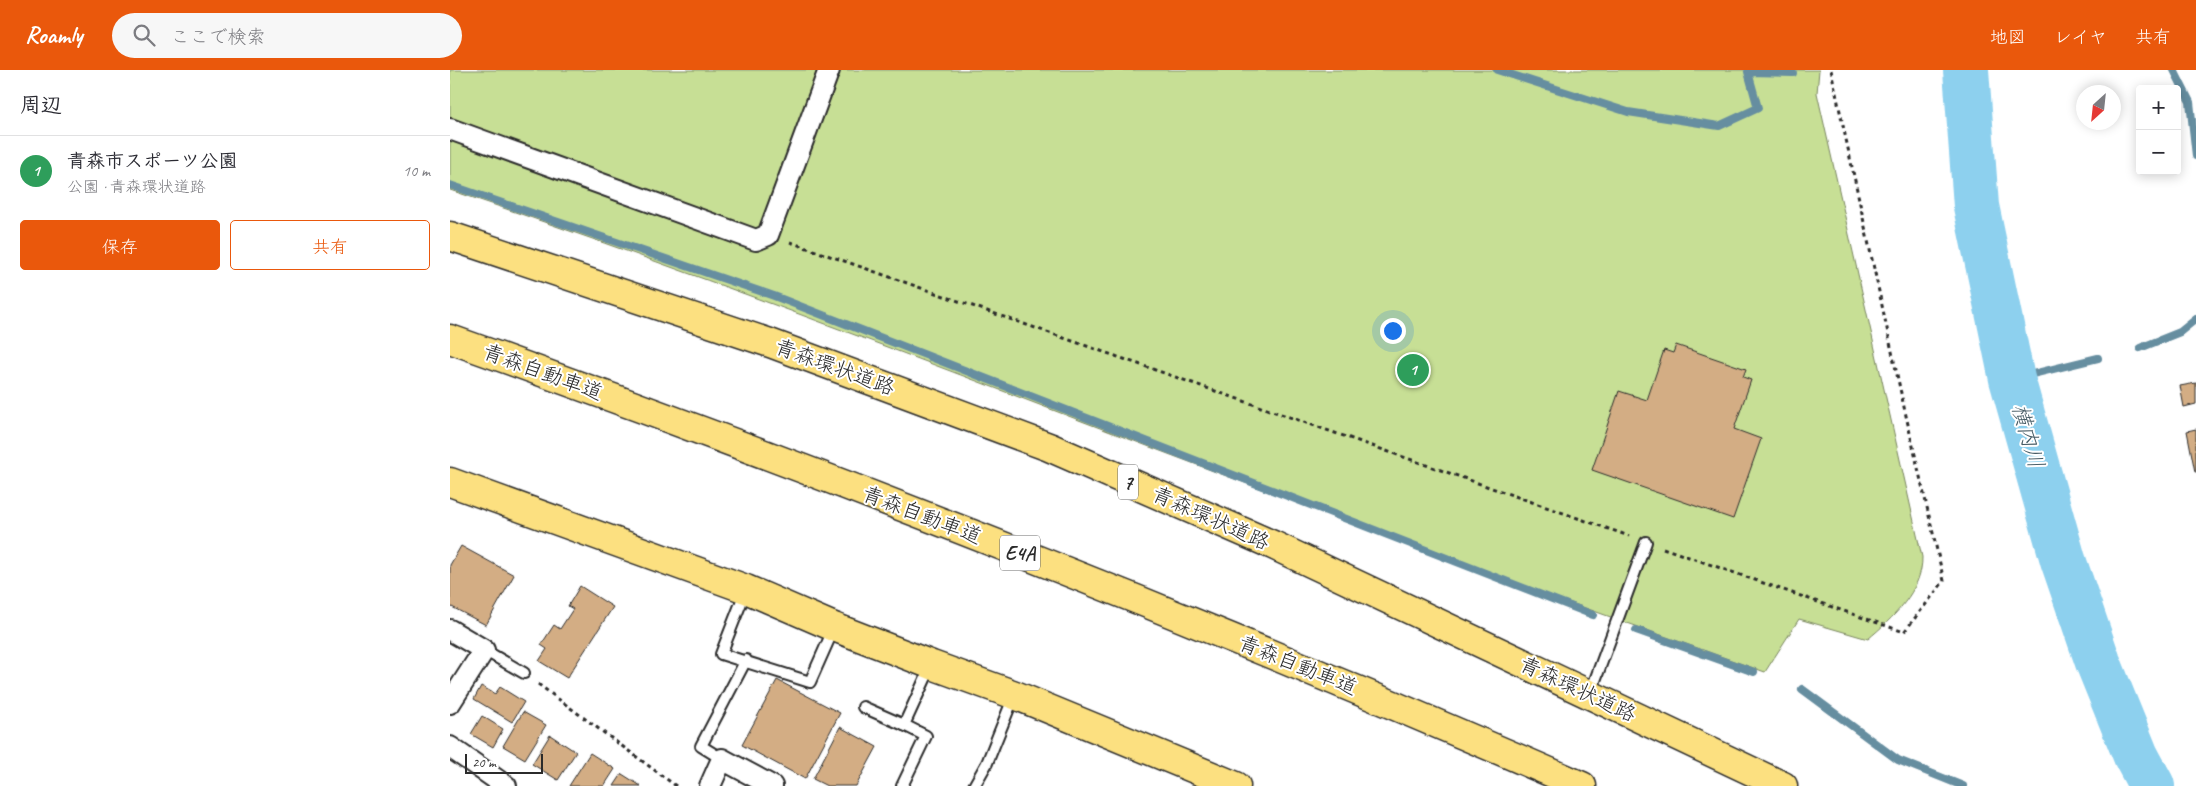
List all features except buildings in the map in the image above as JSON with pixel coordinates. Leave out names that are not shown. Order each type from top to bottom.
[{"type":"highway","name":"青森環状道路","points":[[450,236],[770,343],[1049,447],[1273,546],[1590,695],[1751,779],[1783,786]]},
{"type":"highway","name":"青森自動車道","points":[[450,339],[744,446],[946,524],[1326,676],[1582,786]]},
{"type":"highway","points":[[450,482],[746,589],[834,627],[1015,695],[1236,786]]},
{"type":"street","points":[[450,129],[756,240],[768,234],[829,70]]},
{"type":"street","points":[[450,630],[484,650],[450,703]]},
{"type":"street","points":[[450,747],[506,786]]},
{"type":"street","points":[[710,786],[722,759],[772,786]]},
{"type":"lane","points":[[1590,695],[1646,542]]},
{"type":"lane","points":[[746,589],[721,654],[746,660],[810,682],[829,643],[834,627]]},
{"type":"lane","points":[[484,650],[524,673]]},
{"type":"lane","points":[[722,759],[701,746],[746,660]]},
{"type":"lane","points":[[904,725],[932,665]]},
{"type":"lane","points":[[974,786],[990,756],[1015,695]]},
{"type":"lane","points":[[863,707],[926,736],[902,786]]},
{"type":"path","points":[[768,234],[1904,632],[1944,581],[1831,70]]},
{"type":"path","points":[[524,673],[676,786]]},
{"type":"green space","points":[[450,70],[1819,70],[1817,93],[1922,557],[1917,581],[1912,592],[1896,613],[1868,639],[1799,619],[1765,672],[1331,515],[759,299],[450,190]]},
{"type":"waterway","points":[[1497,70],[1628,112],[1719,126],[1758,108],[1748,72],[1793,73]]},
{"type":"waterway","name":"横内川","points":[[1966,70],[1976,206],[2012,379],[2063,560],[2098,662],[2136,756],[2152,786]]},
{"type":"waterway","points":[[2174,70],[2190,102],[2196,156]]},
{"type":"waterway","points":[[450,185],[774,296],[1593,615]]},
{"type":"waterway","points":[[2140,348],[2180,332],[2196,319]]},
{"type":"waterway","points":[[2012,379],[2098,358]]},
{"type":"waterway","points":[[1636,630],[1754,672]]},
{"type":"waterway","points":[[1802,689],[1898,760],[1963,786]]},
{"type":"place","name":"青森市スポーツ公園","points":[[1413,370]]}]
